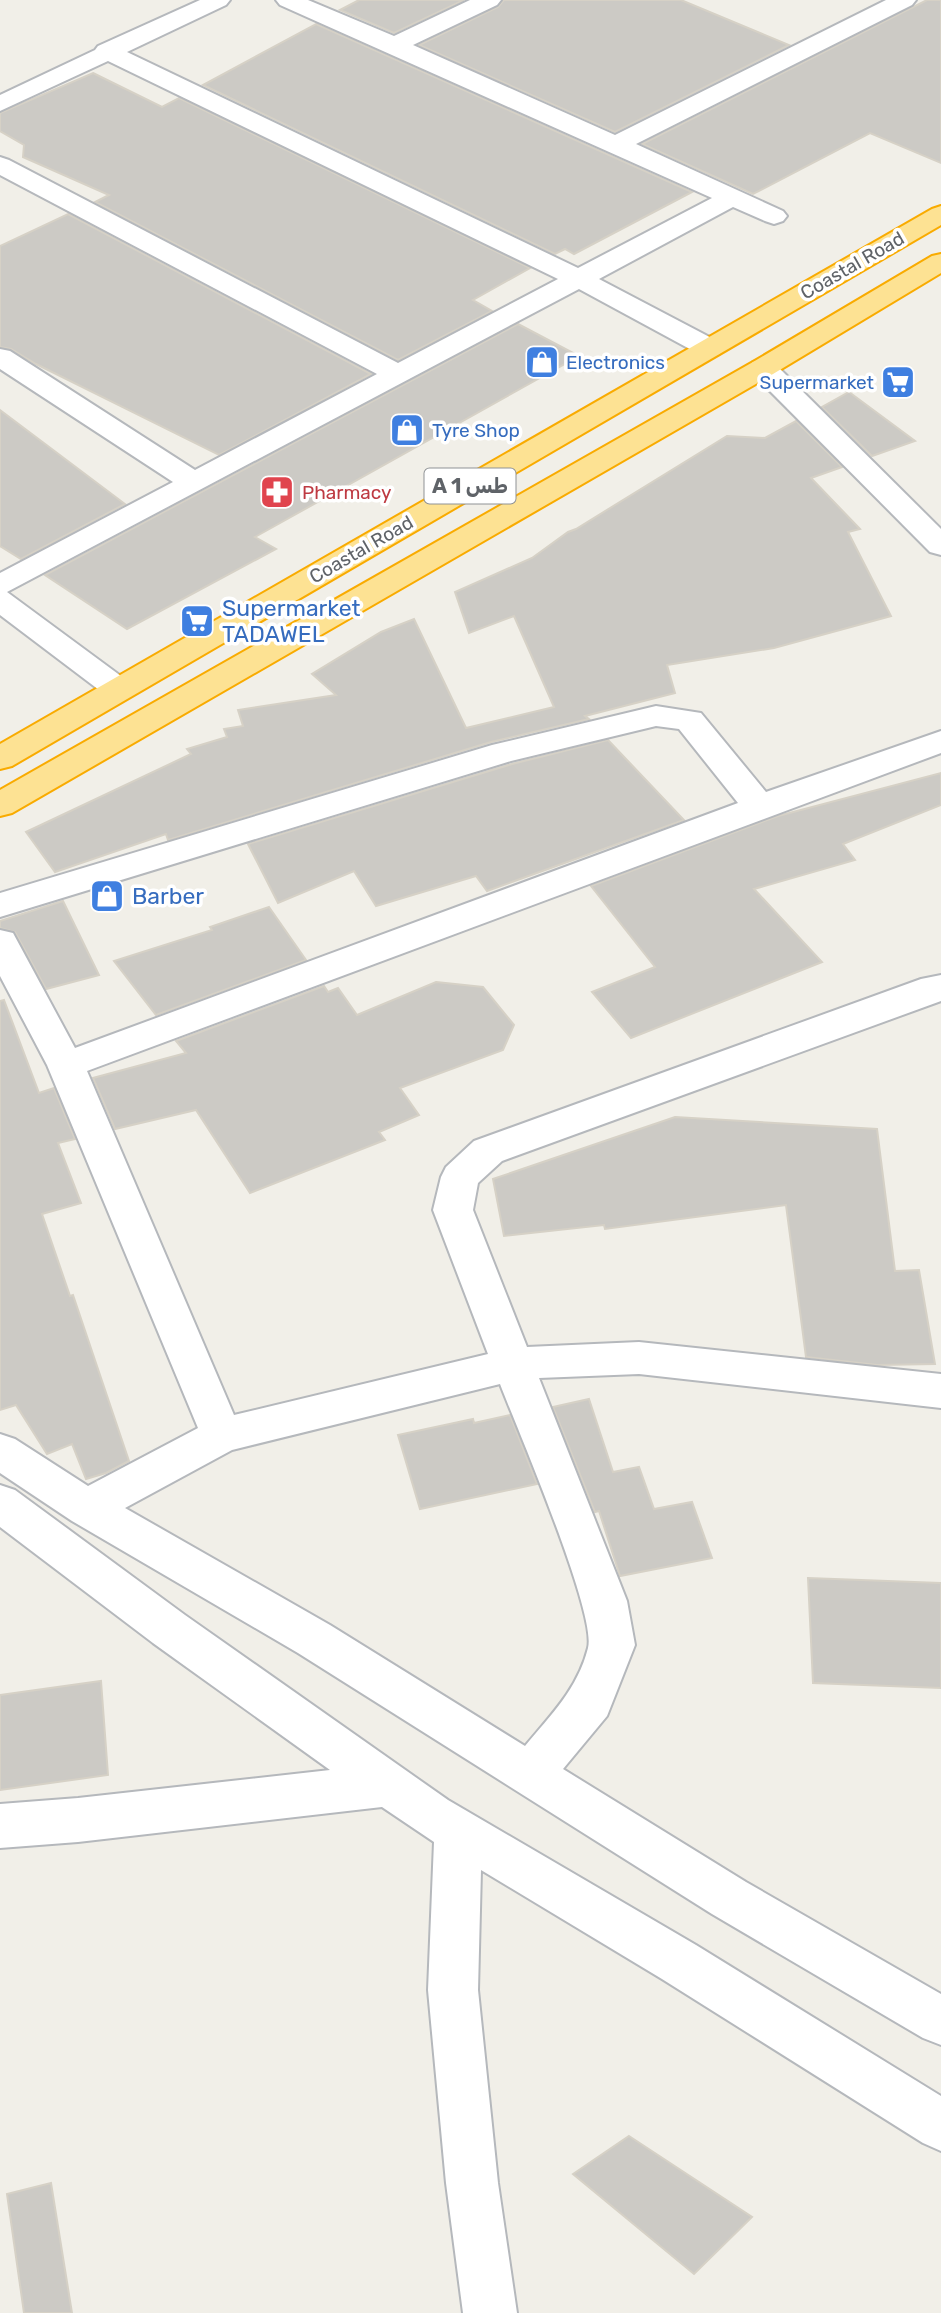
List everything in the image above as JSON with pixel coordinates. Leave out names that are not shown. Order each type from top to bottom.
[{"type":"highway","name":"Coastal Road","points":[[0,758],[941,214]]},
{"type":"highway","name":"Coastal Road","points":[[0,804],[762,368],[941,262]]},
{"type":"street","points":[[0,104],[106,51],[218,0]]},
{"type":"street","points":[[288,0],[394,44],[774,216]]},
{"type":"street","points":[[394,44],[489,0]]},
{"type":"street","points":[[617,144],[904,0]]},
{"type":"street","points":[[106,51],[579,279],[709,348]]},
{"type":"street","points":[[0,165],[398,375]]},
{"type":"street","points":[[0,585],[733,197]]},
{"type":"street","points":[[0,357],[195,483]]},
{"type":"street","points":[[762,368],[941,546]]},
{"type":"street","points":[[0,600],[118,689]]},
{"type":"street","points":[[0,905],[504,752],[656,716],[689,720],[759,806]]},
{"type":"street","points":[[66,1065],[418,937],[759,806],[941,741]]},
{"type":"street","points":[[0,942],[66,1065],[222,1435]]},
{"type":"street","points":[[530,1773],[591,1702],[612,1645],[605,1601],[453,1210],[460,1177],[488,1151],[941,988]]},
{"type":"street","points":[[88,1508],[222,1435],[515,1364],[639,1358],[941,1391]]},
{"type":"street","points":[[0,1451],[88,1508],[314,1639],[729,1898],[941,2021]]},
{"type":"street","points":[[0,1503],[386,1785],[458,1832],[679,1962],[941,2125]]},
{"type":"street","points":[[0,1826],[78,1820],[386,1785]]},
{"type":"street","points":[[458,1832],[453,1990],[472,2183],[490,2313]]},
{"type":"building","points":[[359,0],[464,0],[394,33],[340,10]]},
{"type":"building","points":[[504,0],[681,0],[789,45],[615,132],[419,45],[498,7]]},
{"type":"building","points":[[927,0],[941,0],[941,163],[870,133],[753,194],[642,144]]},
{"type":"building","points":[[316,24],[692,192],[574,254],[565,249],[555,254],[203,85]]},
{"type":"building","points":[[93,73],[162,107],[179,98],[530,268],[473,300],[492,311],[398,360],[95,202],[109,195],[23,157],[24,145],[0,131],[0,113]]},
{"type":"building","points":[[68,214],[371,374],[219,455],[11,349],[0,347],[0,246]]},
{"type":"building","points":[[518,324],[579,356],[255,537],[276,549],[127,629],[45,575]]},
{"type":"building","points":[[849,392],[915,441],[872,456],[822,407]]},
{"type":"building","points":[[0,410],[125,504],[21,559],[0,546]]},
{"type":"building","points":[[796,421],[842,467],[811,478],[860,529],[848,532],[891,616],[774,648],[667,665],[675,693],[585,716],[589,719],[491,742],[168,840],[166,834],[55,872],[26,832],[191,754],[187,749],[227,737],[224,729],[243,726],[238,710],[336,695],[312,674],[381,632],[414,619],[466,728],[554,707],[514,616],[469,633],[455,592],[532,558],[568,532],[727,436],[765,438]]},
{"type":"building","points":[[608,740],[684,820],[487,891],[476,876],[376,906],[354,871],[278,903],[248,844],[512,764]]},
{"type":"building","points":[[941,773],[941,805],[843,844],[855,860],[754,889],[822,962],[631,1038],[592,992],[655,967],[591,886],[778,816]]},
{"type":"building","points":[[63,901],[99,975],[46,989],[15,932],[0,928],[0,921]]},
{"type":"building","points":[[269,907],[306,960],[156,1015],[114,961],[212,930],[210,927]]},
{"type":"building","points":[[436,982],[483,987],[514,1025],[503,1050],[400,1088],[419,1115],[379,1132],[385,1140],[250,1193],[196,1110],[115,1129],[93,1078],[186,1053],[176,1041],[324,986],[328,992],[338,988],[357,1015]]},
{"type":"building","points":[[4,1000],[39,1093],[54,1088],[75,1139],[58,1143],[81,1203],[42,1214],[70,1296],[73,1295],[129,1461],[106,1473],[86,1479],[72,1444],[47,1454],[16,1405],[0,1410],[0,1001]]},
{"type":"building","points":[[675,1117],[877,1129],[895,1271],[919,1270],[935,1364],[877,1365],[806,1357],[786,1205],[605,1229],[604,1225],[504,1236],[493,1179]]},
{"type":"building","points":[[589,1399],[613,1472],[639,1467],[654,1509],[692,1502],[712,1558],[620,1576],[599,1511],[595,1512],[553,1407]]},
{"type":"building","points":[[510,1415],[537,1484],[420,1509],[398,1435],[473,1419],[474,1423]]},
{"type":"building","points":[[808,1578],[941,1583],[941,1688],[813,1683]]},
{"type":"building","points":[[101,1681],[108,1775],[0,1790],[0,1695]]},
{"type":"building","points":[[629,2136],[752,2217],[694,2274],[573,2174]]},
{"type":"building","points":[[51,2183],[72,2313],[24,2313],[7,2194]]},
{"type":"place","name":"Electronics","points":[[542,362]]},
{"type":"place","name":"Supermarket","points":[[898,382]]},
{"type":"place","name":"Tyre Shop","points":[[407,430]]},
{"type":"place","name":"Pharmacy","points":[[277,492]]},
{"type":"place","name":"Supermarket TADAWEL","points":[[197,621]]},
{"type":"place","name":"Barber","points":[[107,896]]}]
